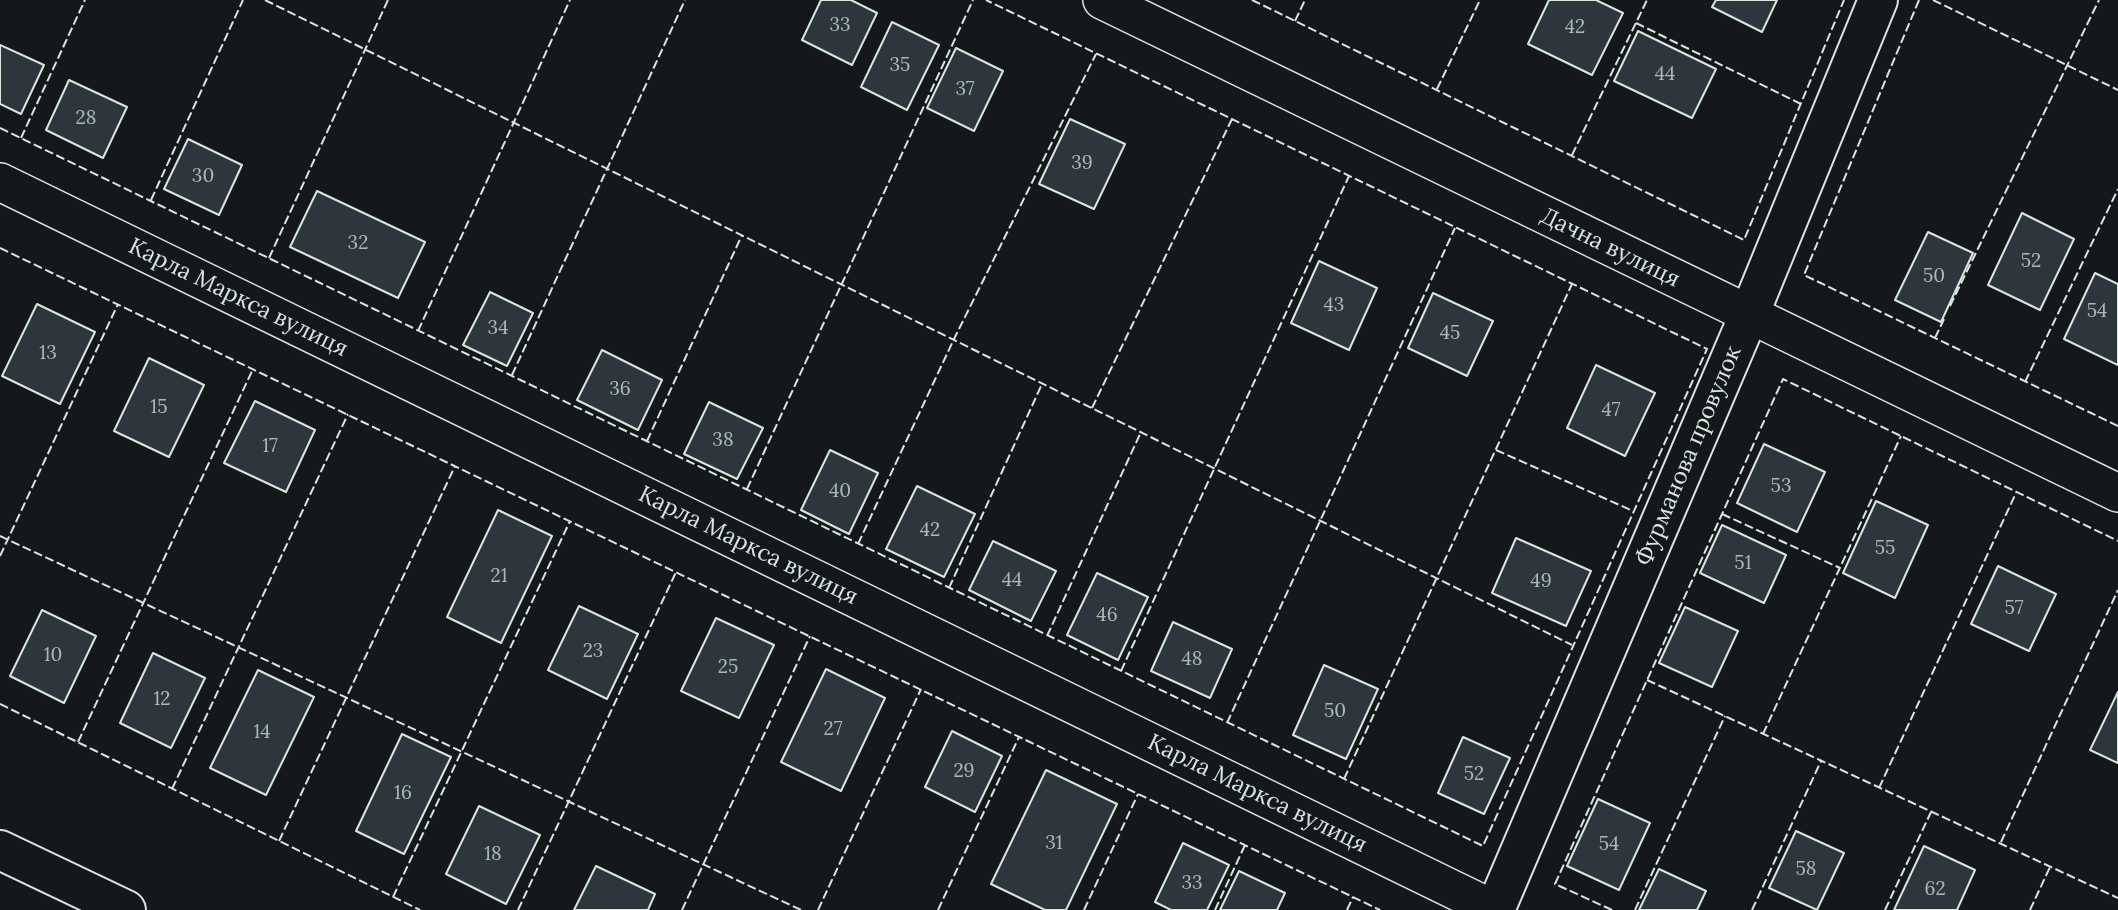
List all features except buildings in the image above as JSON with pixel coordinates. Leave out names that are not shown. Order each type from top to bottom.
[{"type":"street","name":"Дачна вулиця","points":[[1102,0],[2118,494]]},
{"type":"street","name":"Фурманова провулок","points":[[1495,910],[1749,316],[1878,0]]},
{"type":"street","name":"Карла Маркса вулиця","points":[[0,182],[1495,910]]},
{"type":"street","points":[[0,850],[126,910]]},
{"type":"fence","points":[[21,138],[85,0]]},
{"type":"fence","points":[[151,200],[243,0]]},
{"type":"fence","points":[[265,0],[1572,645]]},
{"type":"fence","points":[[269,258],[388,0]]},
{"type":"fence","points":[[418,331],[570,0]]},
{"type":"fence","points":[[512,375],[685,0]]},
{"type":"fence","points":[[747,489],[973,0]]},
{"type":"fence","points":[[0,128],[1483,846],[1707,349],[986,0]]},
{"type":"fence","points":[[1252,0],[1744,240],[1844,0]]},
{"type":"fence","points":[[1295,21],[1305,0]]},
{"type":"fence","points":[[1437,89],[1480,0]]},
{"type":"fence","points":[[1572,155],[1647,0]]},
{"type":"fence","points":[[1919,0],[1804,275],[2118,426]]},
{"type":"fence","points":[[1933,0],[2118,90]]},
{"type":"fence","points":[[1950,306],[2099,0]]},
{"type":"fence","points":[[1636,23],[1801,104]]},
{"type":"fence","points":[[858,544],[954,339],[1096,54]]},
{"type":"fence","points":[[1092,408],[1232,119]]},
{"type":"fence","points":[[1121,671],[1349,176]]},
{"type":"fence","points":[[2025,382],[2118,189]]},
{"type":"fence","points":[[1227,723],[1455,228]]},
{"type":"fence","points":[[647,441],[742,235]]},
{"type":"fence","points":[[0,248],[1380,910]]},
{"type":"fence","points":[[1344,779],[1572,284]]},
{"type":"fence","points":[[0,556],[118,304]]},
{"type":"fence","points":[[1935,338],[1944,319]]},
{"type":"fence","points":[[78,742],[253,369]]},
{"type":"fence","points":[[1612,910],[1555,884],[1783,379],[2118,541]]},
{"type":"fence","points":[[949,588],[1042,384]]},
{"type":"fence","points":[[172,789],[348,414]]},
{"type":"fence","points":[[1047,636],[1141,432]]},
{"type":"fence","points":[[1763,734],[1901,436]]},
{"type":"fence","points":[[1496,450],[1633,511]]},
{"type":"fence","points":[[279,841],[455,466]]},
{"type":"fence","points":[[1879,788],[2016,493]]},
{"type":"fence","points":[[1722,514],[1840,568]]},
{"type":"fence","points":[[393,897],[570,521]]},
{"type":"fence","points":[[0,536],[801,910]]},
{"type":"fence","points":[[518,910],[676,572]]},
{"type":"fence","points":[[2001,842],[2118,590]]},
{"type":"fence","points":[[682,910],[810,636]]},
{"type":"fence","points":[[1647,680],[2118,898]]},
{"type":"fence","points":[[818,910],[921,689]]},
{"type":"fence","points":[[0,704],[420,910]]},
{"type":"fence","points":[[1635,910],[1725,716]]},
{"type":"fence","points":[[938,910],[1019,737]]},
{"type":"fence","points":[[1752,910],[1821,761]]},
{"type":"fence","points":[[1084,910],[1138,794]]},
{"type":"fence","points":[[1885,910],[1931,812]]},
{"type":"fence","points":[[1215,910],[1245,845]]},
{"type":"fence","points":[[2030,910],[2050,867]]},
{"type":"fence","points":[[1347,910],[1353,897]]}]
